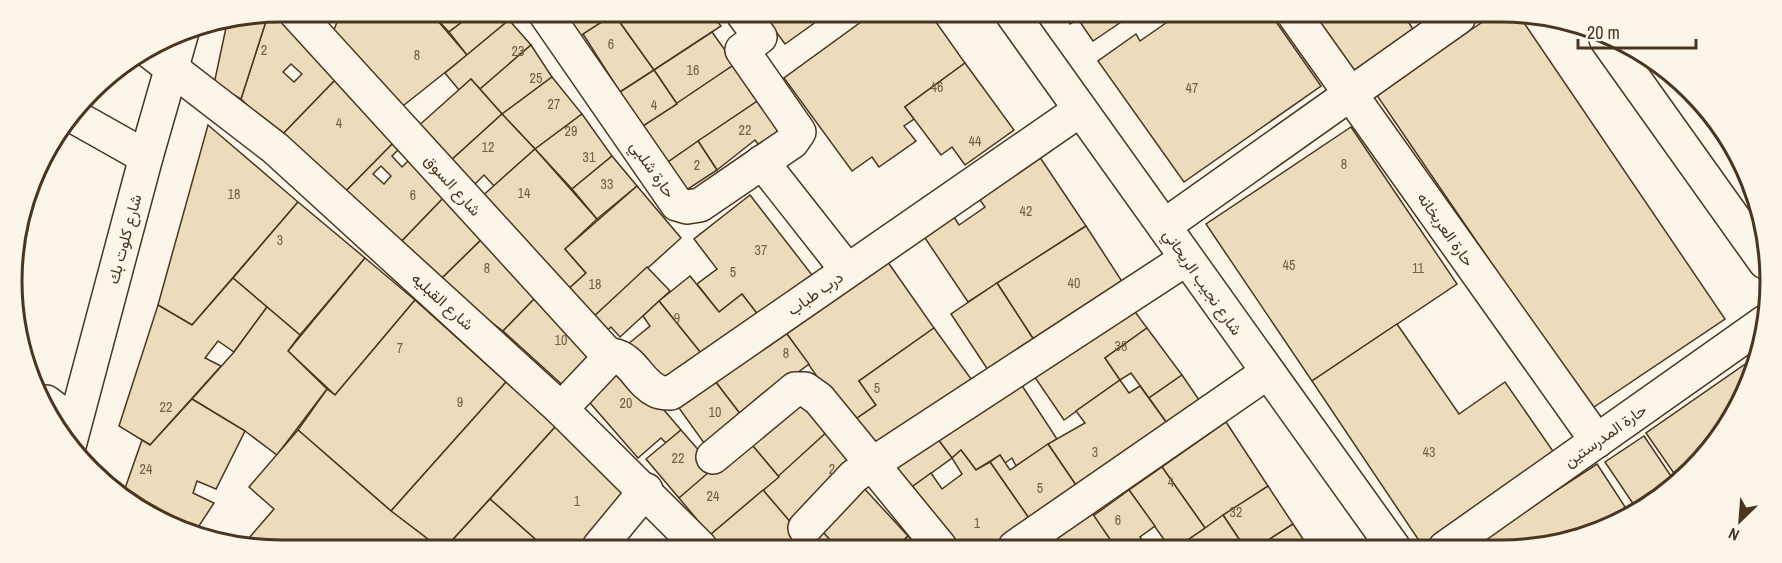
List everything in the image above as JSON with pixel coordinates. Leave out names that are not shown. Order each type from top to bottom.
[{"type":"street","name":"شارع السوق","points":[[305,23],[610,357]]},
{"type":"street","name":"حارة شلبي","points":[[552,23],[677,204],[687,207],[700,205],[792,142],[799,132],[742,50],[760,37],[750,23]]},
{"type":"street","name":"شارع نجيب الريحاني","points":[[1019,23],[1268,372],[1378,540]]},
{"type":"street","name":"حارة العربخانه","points":[[1300,23],[1597,441]]},
{"type":"street","points":[[1164,226],[1451,23]]},
{"type":"street","name":"شارع كلوت بك","points":[[72,433],[146,157],[160,60],[170,47]]},
{"type":"street","points":[[1612,48],[1757,251]]},
{"type":"street","name":"شارع القبليه","points":[[160,60],[275,148],[561,409],[646,490],[693,540]]},
{"type":"street","name":"درب طباب","points":[[610,357],[621,357],[657,392],[671,393],[1080,110]]},
{"type":"street","points":[[80,120],[146,157]]},
{"type":"street","points":[[762,162],[847,270]]},
{"type":"street","points":[[805,528],[854,476],[1186,259]]},
{"type":"street","name":"حارة المدرستين","points":[[1456,540],[1755,329]]},
{"type":"street","points":[[561,409],[610,357]]},
{"type":"street","points":[[1026,540],[1268,372]]},
{"type":"street","points":[[713,457],[795,389],[805,389],[819,399],[934,540]]},
{"type":"street","points":[[605,540],[646,490]]},
{"type":"building","points":[[265,23],[292,23],[339,76],[280,137],[241,99]],"holes":[[[291,64],[302,74],[294,82],[283,72]]]},
{"type":"building","points":[[265,23],[241,99],[214,84],[226,28]]},
{"type":"building","points":[[337,23],[440,23],[467,55],[394,113],[330,40]]},
{"type":"building","points":[[440,23],[461,23],[449,32]]},
{"type":"building","points":[[461,23],[505,23],[467,55],[449,32]]},
{"type":"building","points":[[505,23],[512,23],[531,45],[480,89],[471,79],[459,90],[445,73]]},
{"type":"building","points":[[564,23],[601,23],[576,40]]},
{"type":"building","points":[[600,23],[620,23],[654,70],[620,92],[583,34]]},
{"type":"building","points":[[620,23],[718,23],[721,26],[654,70]]},
{"type":"building","points":[[770,23],[814,23],[785,44]]},
{"type":"building","points":[[860,23],[937,23],[965,63],[905,107],[914,119],[904,126],[916,141],[879,167],[872,157],[852,171],[784,78]]},
{"type":"building","points":[[1081,23],[1120,23],[1093,41]]},
{"type":"building","points":[[1166,23],[1277,23],[1321,86],[1184,182],[1098,61],[1136,34],[1140,41]]},
{"type":"building","points":[[1317,23],[1409,23],[1416,34],[1351,76]]},
{"type":"building","points":[[1481,23],[1525,24],[1725,319],[1591,409],[1376,94]]},
{"type":"building","points":[[712,32],[735,64],[677,104],[654,70]]},
{"type":"building","points":[[531,45],[552,77],[502,114],[480,89]]},
{"type":"building","points":[[965,63],[1014,130],[965,165],[952,147],[941,155],[905,107]]},
{"type":"building","points":[[735,64],[759,100],[668,162],[643,126]]},
{"type":"building","points":[[654,70],[677,104],[643,126],[620,92]]},
{"type":"building","points":[[339,76],[400,136],[341,196],[280,137]]},
{"type":"building","points":[[552,77],[582,114],[535,149],[502,114]]},
{"type":"building","points":[[471,79],[502,114],[448,163],[416,128]]},
{"type":"building","points":[[759,100],[787,136],[765,153],[755,140],[717,170],[698,141]]},
{"type":"building","points":[[502,114],[535,149],[494,186],[484,175],[472,187],[448,163]]},
{"type":"building","points":[[582,114],[612,156],[572,189],[535,149]]},
{"type":"building","points":[[208,125],[298,202],[192,325],[158,305]]},
{"type":"building","points":[[1351,127],[1457,284],[1312,381],[1206,224]]},
{"type":"building","points":[[400,136],[450,191],[398,245],[341,196]],"holes":[[[400,148],[410,159],[402,167],[392,156]],[[381,166],[391,176],[384,184],[373,174]]]},
{"type":"building","points":[[698,141],[717,170],[685,191],[668,162]]},
{"type":"building","points":[[535,149],[597,219],[565,249],[586,273],[564,293],[479,199]]},
{"type":"building","points":[[1037,153],[1086,226],[968,302],[919,229],[949,209],[959,225],[985,207],[976,194]]},
{"type":"building","points":[[612,156],[637,186],[597,219],[572,189]]},
{"type":"building","points":[[637,186],[681,238],[590,320],[564,293],[586,273],[565,249]]},
{"type":"building","points":[[450,191],[491,230],[438,282],[398,245]]},
{"type":"building","points":[[750,195],[812,275],[759,316],[742,294],[719,312],[697,284],[717,269],[694,239]]},
{"type":"building","points":[[298,202],[365,258],[300,335],[233,278]]},
{"type":"building","points":[[1086,226],[1123,283],[1034,340],[997,283]]},
{"type":"building","points":[[483,238],[537,296],[503,331],[438,282]]},
{"type":"building","points":[[365,258],[415,300],[335,395],[288,351]]},
{"type":"building","points":[[885,258],[934,328],[859,381],[876,405],[850,423],[784,330]]},
{"type":"building","points":[[647,267],[670,291],[620,337],[611,327],[603,334],[590,320]]},
{"type":"building","points":[[690,276],[719,312],[742,294],[759,316],[705,358],[659,301]]},
{"type":"building","points":[[233,278],[267,307],[234,352],[218,341],[205,358],[221,366],[150,445],[119,426],[158,305],[192,325]]},
{"type":"building","points":[[997,283],[1034,340],[988,370],[951,314]]},
{"type":"building","points":[[537,296],[604,356],[568,390],[503,331]]},
{"type":"building","points":[[415,300],[506,382],[391,511],[298,430],[327,389],[335,395]]},
{"type":"building","points":[[659,301],[705,358],[664,389],[628,344],[650,326],[643,316]]},
{"type":"building","points":[[1130,305],[1147,328],[1105,358],[1120,380],[1064,420],[1032,373]]},
{"type":"building","points":[[267,307],[300,335],[288,351],[327,389],[277,455],[245,431],[192,399],[234,352]]},
{"type":"building","points":[[1397,324],[1459,414],[1505,382],[1557,457],[1436,540],[1419,540],[1312,381]]},
{"type":"building","points":[[934,328],[974,383],[872,453],[850,423],[876,405],[859,381]]},
{"type":"building","points":[[1147,328],[1182,375],[1149,398],[1131,373],[1120,380],[1105,358]]},
{"type":"building","points":[[784,330],[809,364],[741,415],[715,381]]},
{"type":"building","points":[[623,362],[681,430],[666,443],[661,438],[638,458],[584,396]]},
{"type":"building","points":[[1747,363],[1733,396],[1716,425],[1684,465],[1674,473],[1646,433]]},
{"type":"building","points":[[1182,375],[1206,410],[1174,433],[1149,398]]},
{"type":"building","points":[[1017,378],[1057,439],[1016,466],[1012,458],[1005,463],[1000,455],[976,470],[961,450],[952,458],[934,434]]},
{"type":"building","points":[[1120,380],[1129,393],[1140,386],[1174,433],[1080,491],[1048,444],[1085,423],[1076,411]]},
{"type":"building","points":[[715,381],[741,415],[704,443],[679,408]]},
{"type":"building","points":[[506,382],[556,426],[452,540],[429,540],[391,511]]},
{"type":"building","points":[[799,396],[829,430],[779,477],[747,439]]},
{"type":"building","points":[[192,399],[245,431],[216,489],[197,481],[193,493],[214,503],[198,527],[152,506],[125,488],[142,440],[150,445]]},
{"type":"building","points":[[1226,422],[1268,486],[1205,528],[1162,467]]},
{"type":"building","points":[[556,426],[629,491],[585,540],[536,540],[490,499]]},
{"type":"building","points":[[298,430],[391,511],[429,540],[249,538],[274,509],[249,487]]},
{"type":"building","points":[[681,430],[715,469],[679,498],[646,459]]},
{"type":"building","points":[[829,430],[857,462],[790,522],[763,490]]},
{"type":"building","points":[[934,434],[952,458],[905,492],[887,467]]},
{"type":"building","points":[[1644,436],[1671,476],[1633,504],[1605,462]]},
{"type":"building","points":[[747,439],[779,477],[710,535],[679,498]]},
{"type":"building","points":[[1048,444],[1080,491],[1033,524],[990,462],[1000,455],[1010,470]]},
{"type":"building","points":[[961,450],[976,470],[990,462],[1033,524],[1009,540],[941,540],[905,492],[931,473],[942,489],[962,474],[952,458]]},
{"type":"building","points":[[1597,464],[1626,508],[1584,527],[1551,536],[1517,540],[1480,540]]},
{"type":"building","points":[[1162,467],[1205,528],[1188,540],[1164,540],[1129,490]]},
{"type":"building","points":[[861,485],[908,536],[904,540],[830,540],[817,526]]},
{"type":"building","points":[[1268,486],[1293,524],[1268,540],[1240,540],[1223,515]]},
{"type":"building","points":[[763,490],[804,538],[802,540],[715,540],[710,535]]},
{"type":"building","points":[[1129,490],[1155,526],[1140,537],[1142,540],[1110,540],[1093,516]]},
{"type":"building","points":[[490,499],[536,540],[452,540]]},
{"type":"building","points":[[1088,507],[1111,540],[1046,540]]},
{"type":"building","points":[[1223,515],[1240,540],[1188,540]]},
{"type":"building","points":[[1293,524],[1304,540],[1268,540]]},
{"type":"building","points":[[817,526],[830,540],[802,540]]}]
